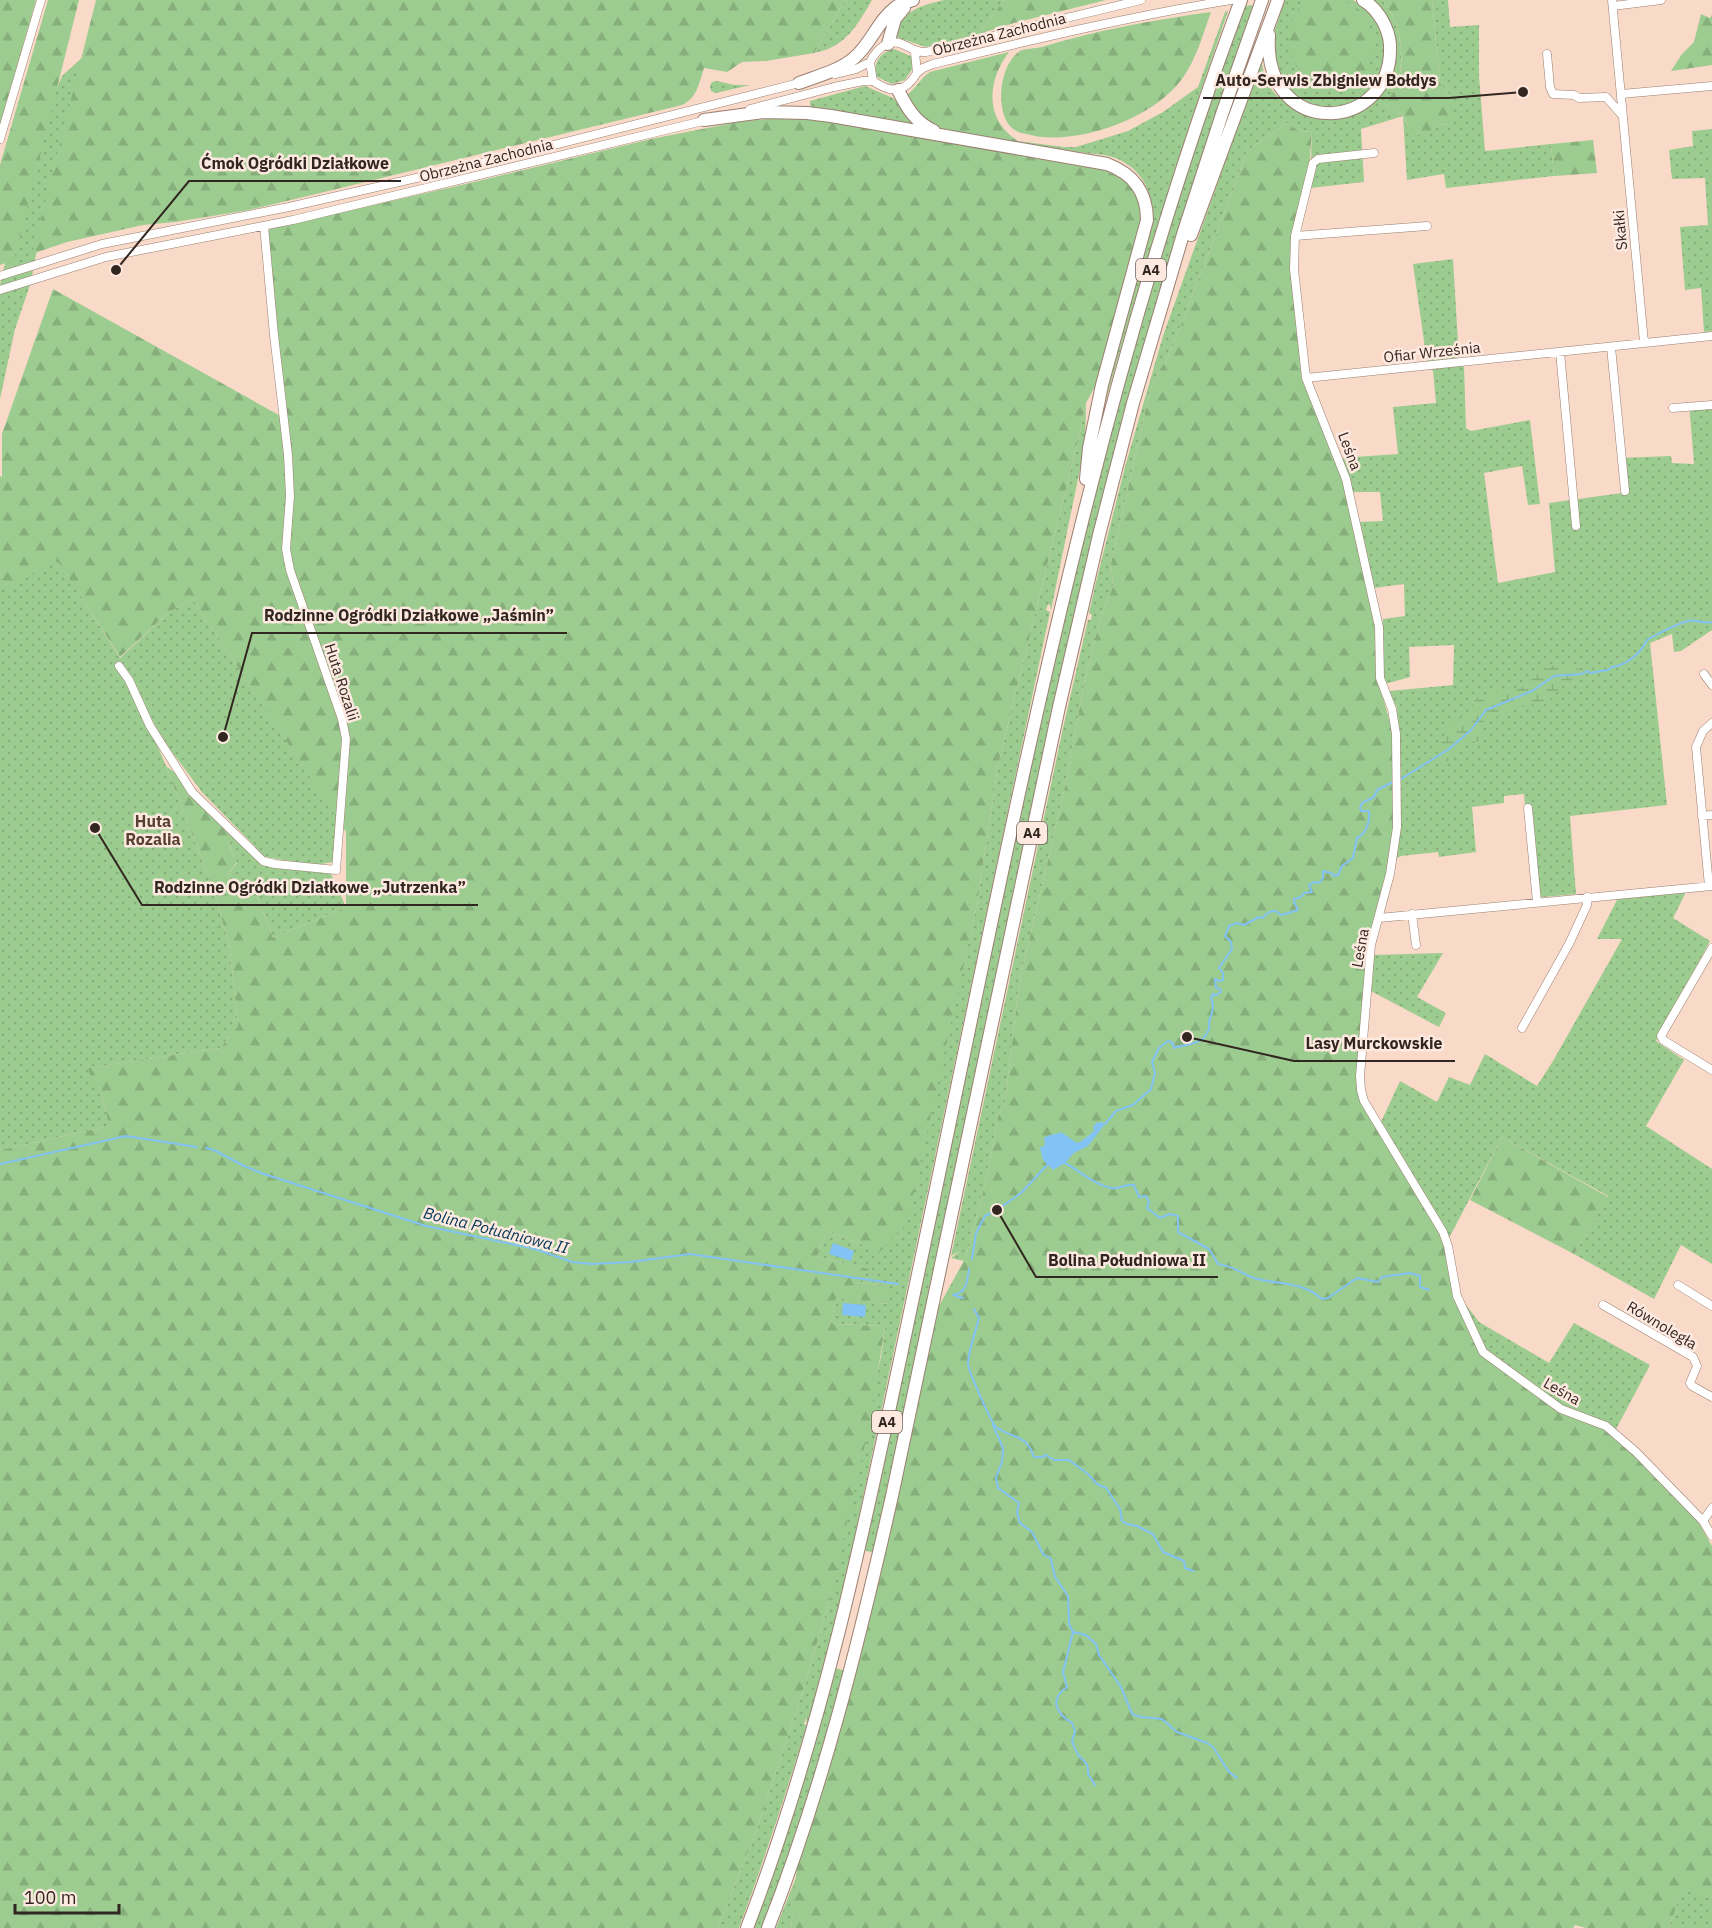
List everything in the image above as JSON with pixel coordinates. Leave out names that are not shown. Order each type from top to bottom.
[{"type":"highway","points":[[888,44],[896,19],[912,0]]},
{"type":"highway","points":[[799,83],[844,65],[853,59],[897,6],[912,0]]},
{"type":"highway","name":"A4","points":[[747,1928],[798,1779],[847,1602],[1035,723],[1114,396],[1161,237],[1241,0]]},
{"type":"highway","name":"A4","points":[[768,1928],[817,1787],[866,1609],[1059,707],[1104,512],[1149,345],[1206,163],[1262,0]]},
{"type":"highway","points":[[1149,345],[1278,0]]},
{"type":"highway","points":[[1273,13],[1268,50],[1269,62],[1279,87],[1286,97],[1297,105],[1324,113],[1338,113],[1354,108],[1376,92],[1385,77],[1390,60],[1387,30],[1379,15],[1363,0]]},
{"type":"highway","points":[[898,90],[906,106],[921,124],[959,139]]},
{"type":"highway","points":[[704,120],[764,112],[807,113],[1107,164],[1128,174],[1135,181],[1145,199],[1147,220],[1117,325],[1096,412],[1089,448],[1081,525]]},
{"type":"street","points":[[0,139],[41,0]]},
{"type":"street","name":"Obrzeżna Zachodnia","points":[[915,52],[936,50],[1141,0]]},
{"type":"street","name":"Obrzeżna Zachodnia","points":[[917,73],[933,64],[1012,44],[1231,0]]},
{"type":"street","name":"Skałki","points":[[1644,342],[1612,3],[1661,0]]},
{"type":"street","points":[[896,43],[915,52],[917,73],[908,86],[898,90],[890,89],[873,81],[870,62],[878,50],[888,44],[896,43]]},
{"type":"street","points":[[1547,54],[1550,87],[1553,94],[1574,95],[1578,98],[1606,97],[1623,116]]},
{"type":"street","name":"Obrzeżna Zachodnia","points":[[0,276],[102,244],[289,207],[491,161],[856,69],[870,62]]},
{"type":"street","name":"Obrzeżna Zachodnia","points":[[0,290],[106,257],[264,226],[834,87],[873,81]]},
{"type":"street","points":[[1621,94],[1712,86]]},
{"type":"street","name":"Leśna","points":[[1374,153],[1318,159],[1313,163],[1295,236],[1294,269],[1306,378],[1347,479],[1379,627],[1380,678],[1392,709],[1396,734],[1397,827],[1390,874],[1371,945],[1360,1076],[1361,1090],[1364,1101],[1443,1232],[1448,1246],[1457,1296],[1483,1352],[1561,1409],[1606,1426],[1636,1452],[1704,1521],[1712,1536]]},
{"type":"street","name":"Huta Rozalii","points":[[119,666],[129,680],[150,726],[192,792],[262,861],[336,870],[346,739],[342,719],[290,570],[286,549],[290,496],[288,455],[264,226]]},
{"type":"street","points":[[1295,236],[1427,226]]},
{"type":"street","name":"Ofiar Września","points":[[1306,378],[1712,336]]},
{"type":"street","points":[[1611,347],[1624,490]]},
{"type":"street","points":[[1560,352],[1576,526]]},
{"type":"street","points":[[1672,408],[1712,405]]},
{"type":"street","points":[[1704,674],[1712,685]]},
{"type":"street","points":[[1379,918],[1711,886],[1696,747],[1703,731],[1712,723]]},
{"type":"street","points":[[1528,808],[1536,902]]},
{"type":"street","points":[[1702,816],[1712,815]]},
{"type":"street","points":[[1522,1028],[1569,944],[1587,905],[1587,897]]},
{"type":"street","points":[[1412,915],[1416,945]]},
{"type":"street","points":[[1712,948],[1660,1036],[1712,1070]]},
{"type":"street","points":[[1678,1285],[1712,1306]]},
{"type":"street","name":"Równoległa","points":[[1603,1305],[1693,1357],[1697,1366],[1690,1383],[1712,1397]]},
{"type":"street","points":[[1704,1521],[1712,1508]]},
{"type":"green space","points":[[0,0],[36,0],[0,125]]},
{"type":"green space","points":[[48,0],[79,0],[14,260],[0,265],[0,165]]},
{"type":"green space","points":[[96,0],[845,0],[814,53],[766,61],[742,62],[727,72],[704,68],[694,94],[682,105],[249,210],[143,225],[67,242],[32,254]]},
{"type":"green space","points":[[845,0],[872,0],[845,38],[830,48],[814,53]]},
{"type":"green space","points":[[944,0],[1004,0],[979,34],[926,47],[896,37],[901,21],[907,15],[920,7]]},
{"type":"green space","points":[[1004,0],[1106,0],[979,34]]},
{"type":"green space","points":[[1285,0],[1353,0],[1365,8],[1377,23],[1386,47],[1382,74],[1371,92],[1349,106],[1318,108],[1293,96],[1278,78],[1273,35]]},
{"type":"green space","points":[[1307,0],[1349,3],[1356,7],[1367,21],[1373,38],[1373,55],[1364,71],[1349,83],[1330,86],[1311,80],[1303,74],[1292,57],[1291,25],[1300,7]]},
{"type":"green space","points":[[1371,0],[1383,0],[1395,21],[1400,42],[1399,75],[1392,95],[1385,104],[1390,109],[1403,115],[1407,124],[1423,136],[1438,125],[1448,124],[1450,95],[1440,83],[1432,0],[1448,0],[1450,27],[1479,25],[1479,76],[1485,151],[1551,144],[1554,176],[1446,188],[1444,174],[1407,180],[1403,116],[1361,129],[1364,182],[1310,188],[1312,132],[1299,131],[1287,123],[1247,151],[1169,355],[1150,391],[1111,563],[1113,587],[1101,615],[1084,684],[1065,787],[1019,983],[1005,1103],[998,1116],[987,1176],[966,1257],[964,1261],[951,1258],[960,1251],[951,1256],[1063,728],[1088,620],[1091,620],[1092,615],[1089,613],[1096,582],[1125,467],[1163,336],[1262,59],[1264,74],[1270,87],[1279,98],[1291,106],[1304,113],[1318,116],[1333,117],[1347,114],[1377,85],[1392,68],[1394,62],[1395,47],[1392,36]]},
{"type":"green space","points":[[1383,0],[1432,0],[1440,83],[1450,95],[1451,120],[1448,124],[1438,125],[1423,137],[1411,128],[1403,115],[1390,109],[1384,103],[1391,95],[1400,75],[1401,53],[1395,21]]},
{"type":"green space","points":[[1254,5],[1171,254],[1122,424],[874,1553],[864,1550],[1044,702],[1093,495],[1152,282],[1198,135],[1243,6]]},
{"type":"green space","points":[[1228,11],[1159,220],[1097,431],[1100,411],[1150,228],[1150,197],[1136,171],[1118,159],[1018,143],[1018,141],[1076,147],[1128,131],[1163,112],[1198,87],[1225,12]]},
{"type":"green space","points":[[1211,12],[1195,55],[1182,79],[1170,93],[1135,116],[1094,132],[1053,137],[1021,133],[1007,122],[1001,101],[1004,77],[1013,57],[1020,51],[1126,26]]},
{"type":"green space","points":[[1701,14],[1710,18],[1712,15],[1712,65],[1671,71],[1682,54],[1694,42]]},
{"type":"green space","points":[[97,44],[44,215],[30,285],[15,329],[0,399],[0,285],[33,143],[62,76]]},
{"type":"green space","points":[[894,49],[913,57],[913,68],[905,80],[892,84],[875,76],[875,71],[882,55]]},
{"type":"green space","points":[[1009,52],[996,75],[992,99],[999,122],[1018,143],[970,136],[935,126],[921,116],[905,96],[930,72]]},
{"type":"green space","points":[[712,82],[734,85],[750,85],[716,93],[711,91],[710,86]]},
{"type":"green space","points":[[865,86],[893,98],[925,131],[813,108],[810,105],[810,101]]},
{"type":"green space","points":[[793,116],[854,124],[1103,170],[1120,178],[1132,189],[1139,203],[1141,222],[1098,381],[1086,403],[998,765],[977,905],[907,1223],[877,1255],[863,1245],[827,1231],[817,1257],[869,1269],[859,1283],[881,1285],[891,1292],[889,1304],[836,1298],[831,1324],[885,1326],[870,1423],[827,1609],[804,1688],[756,1831],[718,1928],[0,1928],[0,1150],[109,1126],[100,1088],[93,1085],[88,1068],[220,1048],[238,1026],[230,949],[214,891],[166,766],[233,835],[229,845],[237,862],[227,875],[242,893],[252,881],[273,938],[346,907],[346,832],[193,599],[168,613],[120,657],[56,558],[9,589],[0,575],[2,434],[53,289],[286,419],[268,229],[651,139],[738,122]]},
{"type":"green space","points":[[1287,123],[1299,131],[1312,132],[1309,168],[1293,235],[1303,378],[1344,479],[1377,627],[1378,679],[1393,734],[1395,824],[1388,871],[1369,944],[1358,1089],[1441,1234],[1455,1297],[1482,1356],[1552,1407],[1604,1428],[1645,1465],[1689,1511],[1712,1546],[1712,1898],[1682,1890],[1669,1928],[1586,1928],[1575,1925],[1573,1928],[791,1928],[798,1856],[934,1315],[966,1257],[987,1176],[998,1116],[1005,1103],[1019,983],[1065,787],[1084,684],[1101,615],[1113,587],[1111,563],[1150,391],[1169,355],[1247,151]]},
{"type":"green space","points":[[1712,129],[1712,331],[1704,332],[1701,288],[1685,290],[1680,227],[1708,225],[1705,178],[1672,179],[1669,150],[1693,146],[1692,131]]},
{"type":"green space","points":[[1593,140],[1597,173],[1554,176],[1551,144]]},
{"type":"green space","points":[[1453,259],[1459,359],[1427,362],[1413,264]]},
{"type":"green space","points":[[1459,364],[1464,367],[1466,428],[1471,431],[1530,420],[1540,504],[1528,505],[1522,466],[1484,473],[1498,583],[1555,572],[1549,503],[1622,493],[1619,458],[1671,456],[1672,463],[1694,464],[1689,403],[1712,402],[1712,630],[1681,651],[1674,652],[1672,634],[1650,643],[1667,805],[1570,816],[1576,894],[1533,898],[1524,794],[1504,796],[1504,803],[1472,807],[1476,852],[1439,857],[1438,852],[1397,858],[1397,708],[1389,691],[1453,685],[1454,645],[1409,647],[1410,677],[1385,684],[1383,619],[1405,616],[1404,584],[1374,588],[1360,522],[1383,521],[1380,492],[1353,492],[1340,458],[1398,454],[1393,407],[1436,403],[1433,371],[1428,367]]},
{"type":"green space","points":[[1086,403],[1085,445],[1051,610],[1048,604],[1046,610],[1050,612],[844,1587],[808,1723],[806,1718],[804,1724],[807,1725],[791,1776],[739,1928],[718,1928],[756,1831],[804,1688],[827,1609],[881,1357],[885,1326],[831,1324],[836,1297],[888,1304],[881,1285],[859,1283],[868,1269],[817,1257],[827,1231],[863,1245],[962,972],[977,905],[998,765]]},
{"type":"green space","points":[[56,557],[120,658],[168,613],[193,599],[338,819],[333,862],[315,865],[265,857],[202,792],[169,748],[155,726],[122,661],[166,766],[214,891],[230,949],[238,1026],[220,1048],[89,1068],[100,1088],[109,1126],[0,1150],[0,575],[9,588]]},
{"type":"green space","points":[[1568,664],[1579,669],[1578,676],[1563,685],[1547,703],[1536,707],[1530,702],[1506,715],[1490,718],[1481,726],[1483,740],[1462,747],[1456,752],[1455,757],[1446,762],[1437,761],[1435,751],[1452,722],[1459,720],[1476,698],[1506,690],[1512,692],[1525,686],[1531,678],[1552,666]]},
{"type":"green space","points":[[233,835],[266,865],[331,874],[346,907],[273,938],[252,881],[242,893],[227,875],[237,863],[229,844]]},
{"type":"green space","points":[[1686,892],[1673,918],[1710,941],[1656,1041],[1684,1060],[1646,1126],[1712,1169],[1712,1264],[1681,1245],[1654,1299],[1574,1254],[1608,1196],[1502,1137],[1449,1238],[1381,1122],[1400,1081],[1437,1102],[1449,1077],[1470,1085],[1485,1054],[1537,1086],[1622,939],[1597,939],[1618,898]]},
{"type":"green space","points":[[1443,953],[1417,997],[1446,1013],[1439,1027],[1367,989],[1373,955]]},
{"type":"green space","points":[[1502,1137],[1608,1197],[1574,1254],[1470,1200]]},
{"type":"green space","points":[[1461,1298],[1479,1322],[1549,1363],[1574,1323],[1650,1365],[1615,1431],[1563,1406],[1489,1354]]},
{"type":"green space","points":[[835,1668],[846,1671],[802,1818],[763,1928],[751,1928]]},
{"type":"green space","points":[[797,1875],[791,1928],[776,1928]]},
{"type":"green space","points":[[1682,1889],[1712,1898],[1712,1928],[1669,1928]]},
{"type":"water","points":[[1096,1123],[1105,1124],[1088,1146],[1074,1153],[1065,1163],[1053,1170],[1043,1160],[1040,1148],[1045,1145],[1044,1138],[1061,1132],[1077,1143],[1094,1131],[1093,1127]]},
{"type":"water","points":[[833,1243],[854,1251],[851,1261],[829,1254]]},
{"type":"water","points":[[843,1303],[866,1305],[865,1317],[842,1315]]},
{"type":"waterway","name":"Bolina Południowa II","points":[[1401,779],[1449,749],[1471,730],[1486,710],[1532,691],[1554,676],[1608,670],[1623,664],[1637,654],[1647,640],[1678,624],[1691,621],[1712,622]]},
{"type":"waterway","name":"Bolina Południowa II","points":[[1105,1124],[1116,1111],[1133,1105],[1151,1089],[1155,1073],[1152,1062],[1159,1048],[1168,1041],[1173,1043],[1174,1048],[1193,1043],[1206,1036],[1213,1009],[1211,998],[1213,994],[1221,992],[1216,988],[1215,979],[1223,980],[1223,973],[1219,968],[1232,949],[1231,942],[1225,936],[1229,926],[1237,923],[1244,925],[1275,911],[1282,915],[1298,910],[1294,899],[1301,897],[1304,893],[1312,892],[1309,885],[1314,882],[1319,883],[1323,878],[1323,871],[1334,876],[1338,875],[1342,866],[1353,858],[1357,838],[1367,826],[1369,811],[1361,811],[1362,803],[1374,797],[1377,790],[1393,782]]},
{"type":"waterway","name":"Bolina Południowa II","points":[[0,1164],[126,1136],[197,1147]]},
{"type":"waterway","name":"Bolina Południowa II","points":[[206,1148],[261,1173],[426,1226],[535,1249],[572,1262],[592,1264],[631,1262],[690,1254],[898,1284]]},
{"type":"waterway","points":[[1065,1163],[1104,1186],[1114,1188],[1134,1185],[1139,1197],[1146,1196],[1149,1202],[1147,1208],[1160,1218],[1170,1214],[1178,1216],[1178,1232],[1209,1249],[1218,1264],[1254,1278],[1298,1286],[1322,1299],[1328,1298],[1357,1278],[1378,1282],[1382,1277],[1410,1273],[1420,1276],[1420,1287],[1429,1290]]},
{"type":"waterway","name":"Bolina Południowa II","points":[[972,1259],[976,1233],[985,1216],[1021,1193],[1047,1165]]},
{"type":"waterway","name":"Bolina Południowa II","points":[[953,1295],[964,1289],[969,1269]]},
{"type":"waterway","name":"Bolina Południowa II","points":[[956,1296],[963,1298]]},
{"type":"waterway","points":[[974,1309],[979,1318],[968,1364],[996,1427],[1023,1440],[1031,1449],[1034,1457],[1046,1455],[1054,1460],[1069,1460],[1097,1484],[1106,1488],[1120,1509],[1122,1521],[1153,1534],[1163,1552],[1184,1561],[1185,1568],[1193,1571]]},
{"type":"waterway","points":[[993,1425],[1003,1448],[1002,1462],[996,1477],[998,1488],[1019,1503],[1017,1512],[1020,1523],[1032,1532],[1043,1554],[1051,1559],[1055,1577],[1068,1596],[1069,1624],[1073,1632],[1086,1635],[1096,1644],[1099,1655],[1121,1687],[1132,1714],[1162,1719],[1177,1732],[1207,1743],[1213,1747],[1229,1772],[1237,1778]]},
{"type":"waterway","points":[[1073,1632],[1063,1672],[1067,1687],[1061,1692],[1056,1702],[1062,1715],[1072,1723],[1075,1731],[1072,1741],[1078,1754],[1087,1765],[1088,1774],[1095,1785]]},
{"type":"place","name":"Auto-Serwis Zbigniew Bołdys","points":[[1523,92]]},
{"type":"place","name":"Ćmok Ogródki Działkowe","points":[[116,270]]},
{"type":"place","name":"Rodzinne Ogródki Działkowe „Jaśmin”","points":[[223,737]]},
{"type":"place","name":"Rodzinne Ogródki Działkowe „Jutrzenka”","points":[[95,828]]},
{"type":"place","name":"Lasy Murckowskie","points":[[1187,1037]]},
{"type":"place","name":"Bolina Południowa II","points":[[997,1210]]},
{"type":"district","name":"Huta Rozalia","points":[[153,830]]}]
